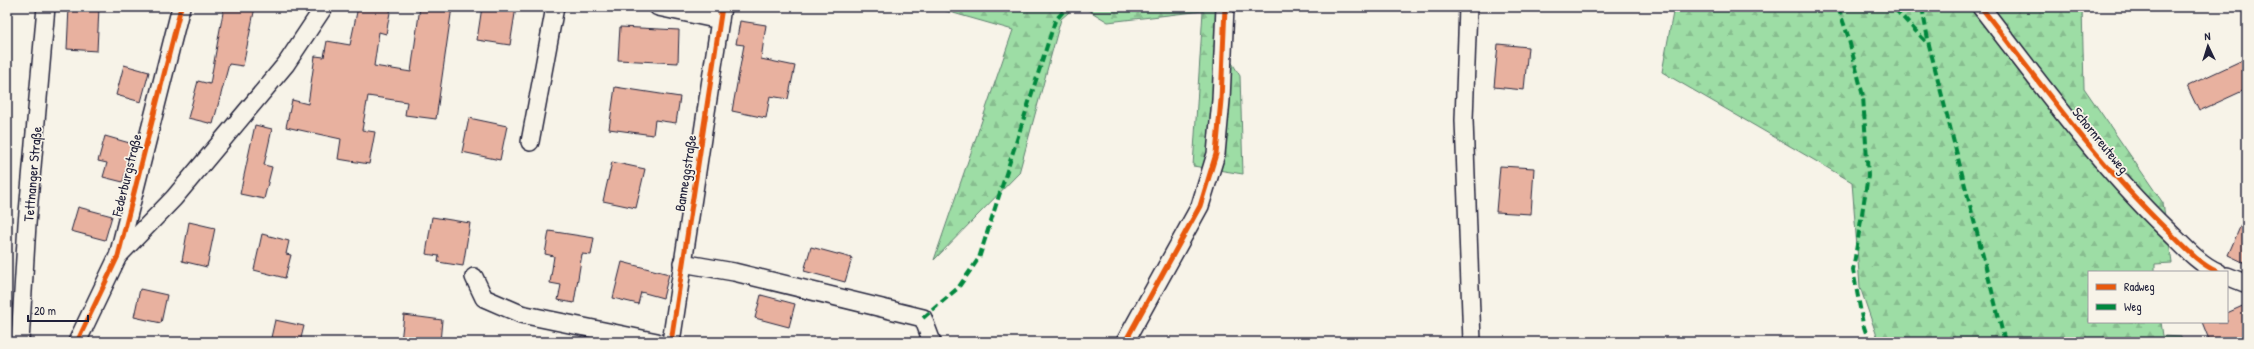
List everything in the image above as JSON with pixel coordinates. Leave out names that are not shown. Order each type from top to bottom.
[{"type":"street","name":"Tettnanger Straße","points":[[20,342],[27,224],[46,7]]},
{"type":"street","name":"Federburgstraße","points":[[77,342],[118,256],[181,7]]},
{"type":"street","name":"Federburgstraße","points":[[118,256],[174,198],[286,64],[324,7]]},
{"type":"street","points":[[530,142],[555,7]]},
{"type":"street","name":"Banneggstraße","points":[[658,7],[721,14],[671,342]]},
{"type":"street","points":[[1125,342],[1200,206],[1216,154],[1221,100],[1225,7]]},
{"type":"street","points":[[1468,7],[1464,120],[1472,342]]},
{"type":"street","name":"Schornreuteweg","points":[[1981,7],[2083,139],[2117,179],[2195,256],[2209,268],[2216,271]]},
{"type":"street","points":[[682,263],[734,272],[923,318],[932,342]]},
{"type":"street","points":[[2228,276],[2247,284]]},
{"type":"street","points":[[474,277],[484,298],[521,314],[657,342]]},
{"type":"green space","points":[[932,7],[1075,7],[1061,19],[1019,173],[934,260],[1013,30]]},
{"type":"green space","points":[[1083,7],[1222,7],[1228,56],[1240,76],[1243,174],[1193,166],[1203,11],[1108,22]]},
{"type":"green space","points":[[1674,7],[1809,7],[1829,10],[1828,7],[2082,7],[2084,88],[2163,203],[2172,263],[2155,264],[2155,271],[2088,271],[2088,323],[2161,323],[2163,336],[2181,337],[2182,342],[1879,342],[1860,287],[1852,182],[1662,72]]},
{"type":"building","points":[[69,7],[99,7],[97,51],[67,49]]},
{"type":"building","points":[[224,7],[255,7],[243,66],[229,64],[213,124],[188,118],[198,81],[210,84]]},
{"type":"building","points":[[358,7],[391,7],[386,34],[379,32],[374,66],[411,72],[420,7],[452,7],[436,119],[405,115],[407,102],[368,96],[362,130],[375,132],[369,164],[338,159],[341,139],[286,127],[292,100],[308,104],[315,56],[324,57],[327,41],[350,45]]},
{"type":"building","points":[[482,7],[516,7],[510,45],[477,40]]},
{"type":"building","points":[[740,21],[766,25],[761,59],[795,66],[788,99],[770,96],[766,118],[732,111],[744,45],[736,44]]},
{"type":"building","points":[[620,27],[679,30],[678,63],[618,60]]},
{"type":"building","points":[[1498,44],[1528,47],[1524,90],[1494,87]]},
{"type":"building","points":[[2247,58],[2247,89],[2199,111],[2187,86]]},
{"type":"building","points":[[124,65],[149,72],[141,102],[116,95]]},
{"type":"building","points":[[615,87],[680,97],[676,123],[655,120],[653,135],[609,129]]},
{"type":"building","points":[[469,118],[507,126],[500,160],[462,152]]},
{"type":"building","points":[[255,125],[272,129],[264,165],[272,167],[264,199],[240,194]]},
{"type":"building","points":[[105,136],[133,144],[123,182],[103,177],[107,163],[98,161]]},
{"type":"building","points":[[612,162],[645,169],[636,208],[603,201]]},
{"type":"building","points":[[1500,166],[1534,168],[1531,214],[1496,212]]},
{"type":"building","points":[[78,207],[112,216],[105,240],[71,231]]},
{"type":"building","points":[[2247,211],[2247,264],[2228,255]]},
{"type":"building","points":[[432,217],[470,223],[463,266],[438,262],[439,256],[426,254]]},
{"type":"building","points":[[189,222],[215,228],[207,267],[182,261]]},
{"type":"building","points":[[549,231],[594,238],[591,255],[582,254],[574,303],[558,300],[561,285],[550,283],[554,256],[545,254]]},
{"type":"building","points":[[262,234],[289,241],[286,254],[291,255],[285,278],[254,270]]},
{"type":"building","points":[[811,247],[852,258],[845,282],[804,271]]},
{"type":"building","points":[[622,262],[669,274],[663,298],[641,292],[638,304],[613,298]]},
{"type":"building","points":[[140,289],[167,295],[161,323],[134,317]]},
{"type":"building","points":[[761,295],[795,304],[789,327],[755,318]]},
{"type":"building","points":[[2247,304],[2247,342],[2210,342],[2202,323],[2228,323],[2228,313]]},
{"type":"building","points":[[404,315],[442,320],[440,342],[401,342]]},
{"type":"building","points":[[275,320],[304,326],[300,342],[270,342]]},
{"type":"marked path","points":[[923,318],[958,288],[979,258],[1055,21],[1067,7]]},
{"type":"marked path","points":[[1838,7],[1848,36],[1863,96],[1868,176],[1853,270],[1863,324],[1869,342]]},
{"type":"marked path","points":[[1922,7],[1929,45],[2005,342]]},
{"type":"marked path","points":[[1895,9],[1929,45]]},
{"type":"cycle path","points":[[77,342],[118,256],[181,7]]},
{"type":"cycle path","points":[[671,342],[722,7]]},
{"type":"cycle path","points":[[1125,342],[1200,206],[1216,154],[1221,100],[1225,7]]},
{"type":"cycle path","points":[[1981,7],[2069,121],[2115,176],[2190,252],[2203,263],[2216,271]]}]
